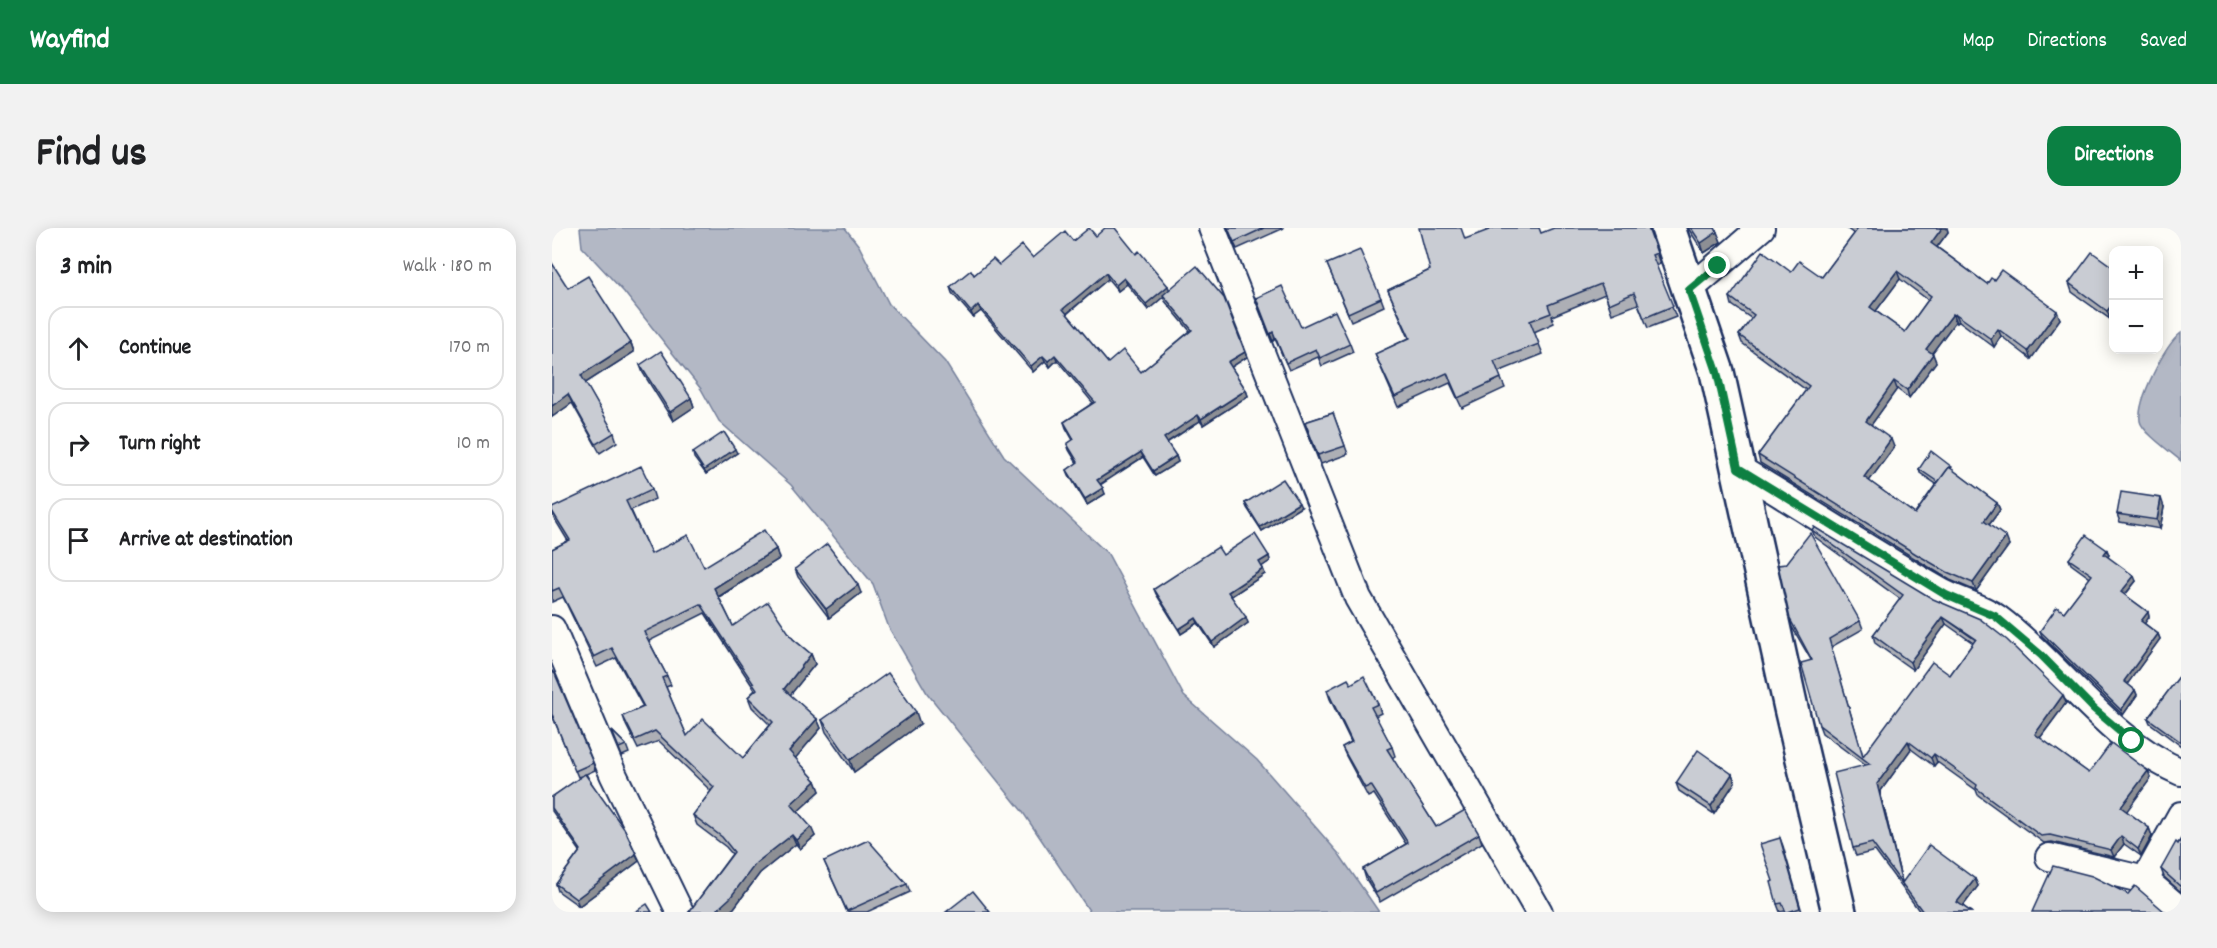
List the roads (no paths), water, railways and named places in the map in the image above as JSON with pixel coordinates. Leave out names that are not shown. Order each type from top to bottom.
[{"type":"street","points":[[1212,228],[1358,598],[1495,840],[1539,912]]},
{"type":"street","points":[[1668,228],[1717,372],[1791,708],[1839,912]]},
{"type":"street","points":[[1689,290],[1761,228]]},
{"type":"street","points":[[1738,468],[1946,595],[1995,616],[2041,655],[2094,709],[2132,741],[2168,766],[2181,772]]},
{"type":"street","points":[[552,629],[558,660],[680,912]]},
{"type":"street","points":[[2145,880],[2181,815]]},
{"type":"street","points":[[2049,857],[2145,880],[2181,911]]}]
